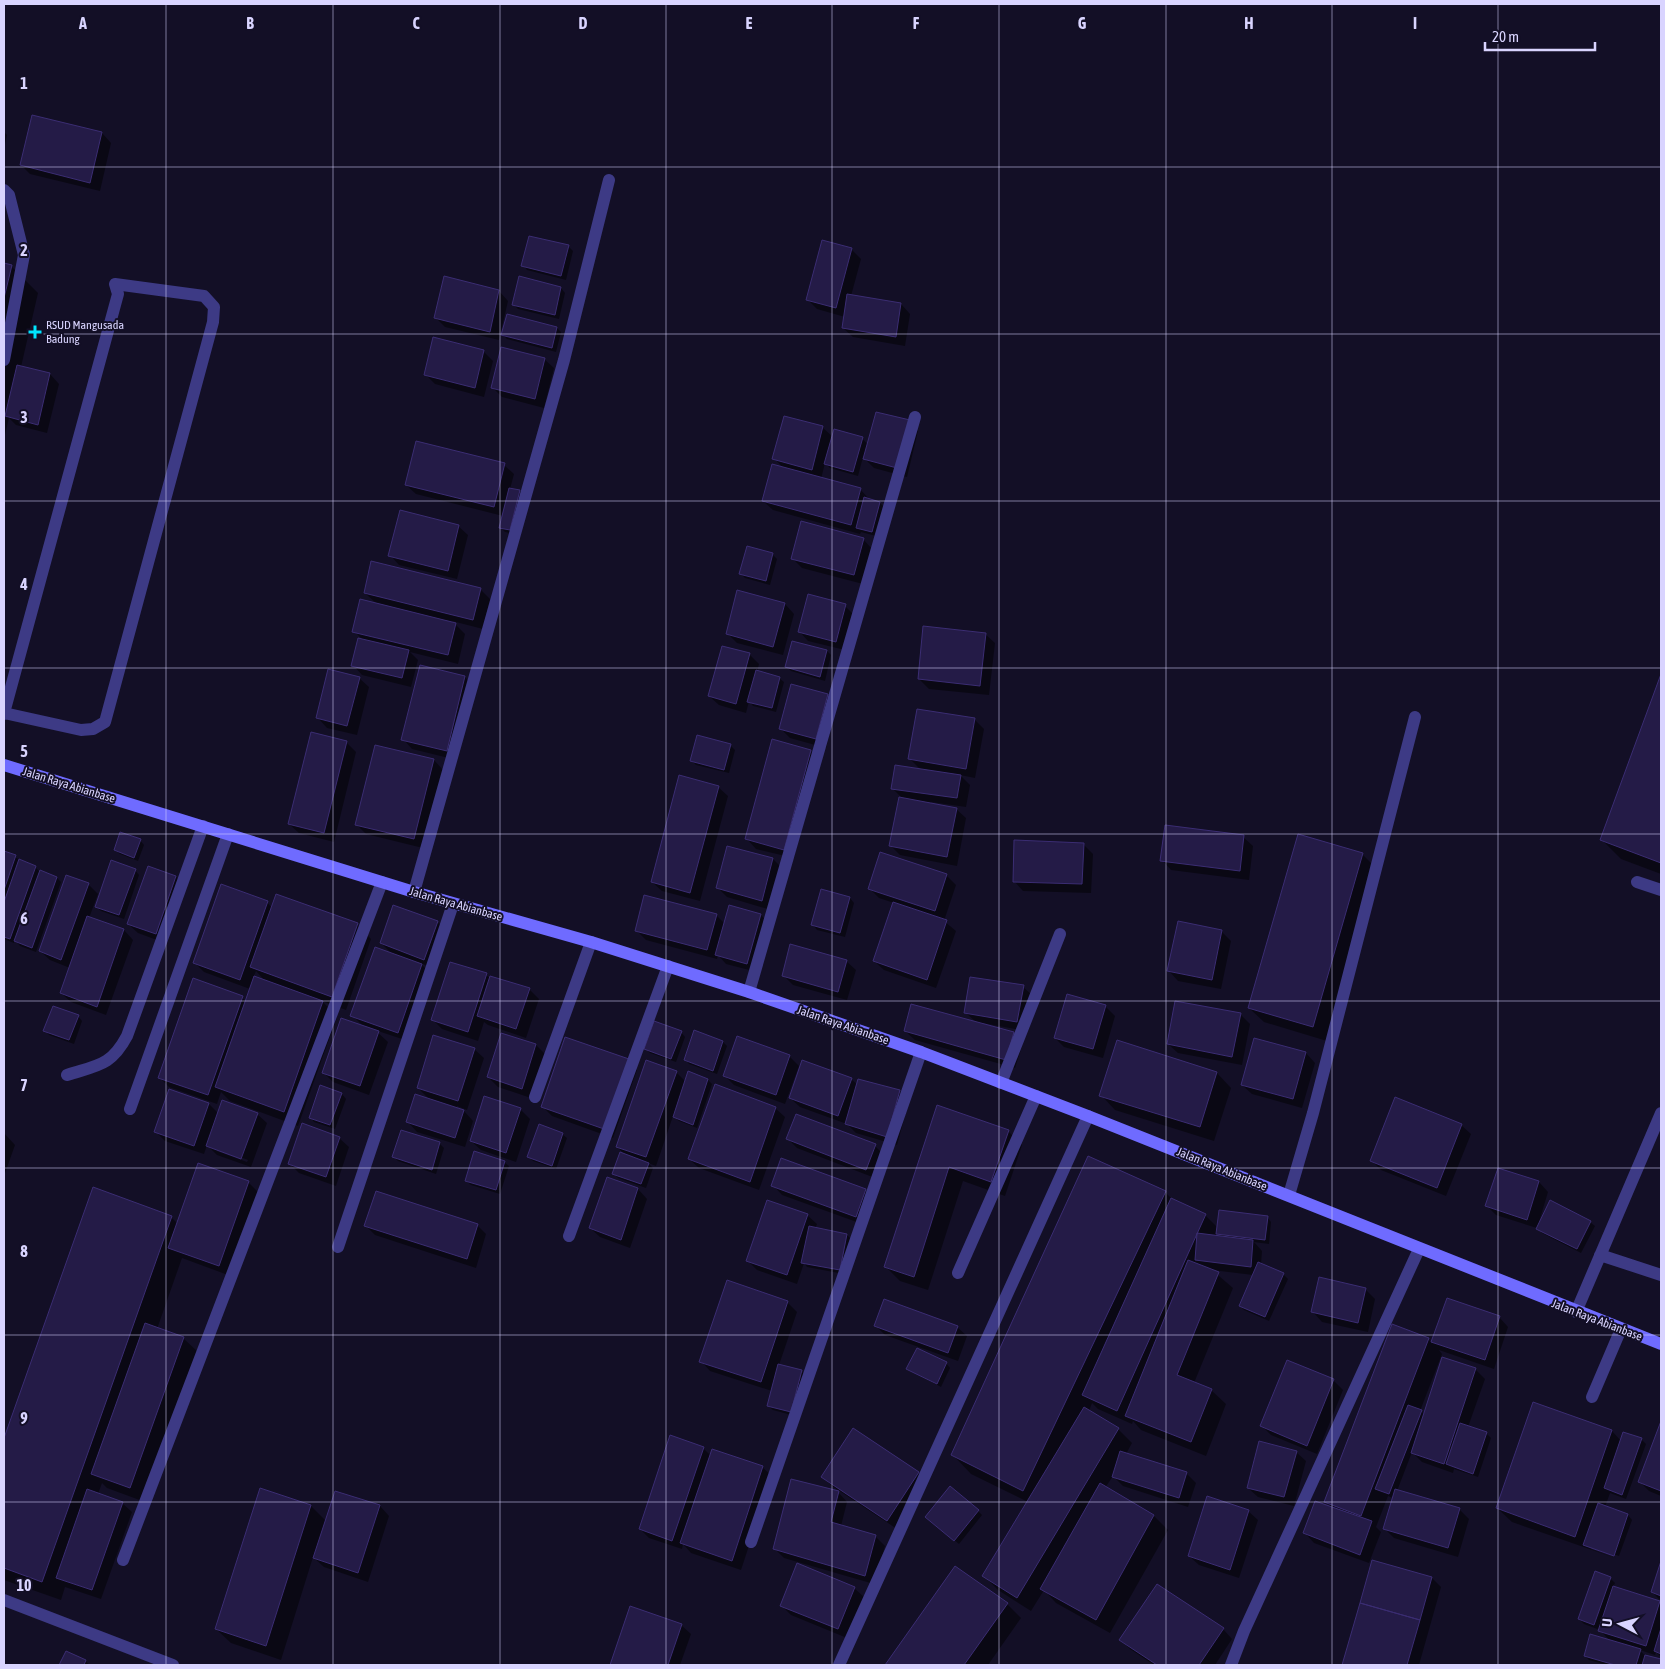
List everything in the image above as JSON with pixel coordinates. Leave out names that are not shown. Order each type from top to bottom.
[{"type":"main road","name":"Jalan Raya Abianbase","points":[[4,765],[453,904],[591,942],[668,966],[921,1052],[1289,1195],[1576,1312],[1661,1344]]},
{"type":"street","points":[[414,892],[559,378],[609,180]]},
{"type":"street","points":[[4,190],[9,195],[24,255],[4,360]]},
{"type":"street","points":[[115,284],[204,296],[214,307],[213,322],[105,722],[93,729],[81,730],[4,714],[118,294],[115,284]]},
{"type":"street","points":[[749,992],[916,417]]},
{"type":"street","points":[[1289,1195],[1323,1075],[1415,716]]},
{"type":"street","points":[[68,1075],[107,1062],[118,1052],[127,1036],[203,826]]},
{"type":"street","points":[[130,1109],[228,834]]},
{"type":"street","points":[[124,1560],[382,882]]},
{"type":"street","points":[[1637,882],[1661,890]]},
{"type":"street","points":[[338,1247],[453,904]]},
{"type":"street","points":[[1001,1083],[1060,934]]},
{"type":"street","points":[[536,1097],[591,942]]},
{"type":"street","points":[[568,1236],[668,966]]},
{"type":"street","points":[[751,1542],[921,1052]]},
{"type":"street","points":[[958,1274],[1036,1096]]},
{"type":"street","points":[[1576,1312],[1661,1113]]},
{"type":"street","points":[[839,1665],[1088,1116]]},
{"type":"street","points":[[1231,1665],[1244,1631],[1419,1249]]},
{"type":"street","points":[[1600,1255],[1661,1275]]},
{"type":"street","points":[[1592,1397],[1621,1329]]},
{"type":"street","points":[[4,1600],[173,1665]]},
{"type":"building","points":[[32,115],[102,132],[90,183],[20,165]]},
{"type":"building","points":[[529,236],[569,245],[561,276],[521,266]]},
{"type":"building","points":[[822,240],[852,248],[836,308],[806,300]]},
{"type":"building","points":[[4,263],[12,265],[4,298]]},
{"type":"building","points":[[444,276],[499,290],[490,332],[434,318]]},
{"type":"building","points":[[519,276],[561,287],[555,315],[512,305]]},
{"type":"building","points":[[847,294],[901,303],[896,337],[842,328]]},
{"type":"building","points":[[507,314],[557,327],[552,348],[501,335]]},
{"type":"building","points":[[433,337],[484,350],[475,388],[424,375]]},
{"type":"building","points":[[501,347],[545,358],[535,399],[491,388]]},
{"type":"building","points":[[17,365],[50,373],[38,425],[5,416]]},
{"type":"building","points":[[876,412],[910,420],[897,468],[863,459]]},
{"type":"building","points":[[784,416],[823,426],[812,470],[772,459]]},
{"type":"building","points":[[834,429],[863,437],[853,472],[824,464]]},
{"type":"building","points":[[416,441],[505,463],[494,507],[405,485]]},
{"type":"building","points":[[772,464],[861,488],[851,525],[762,501]]},
{"type":"building","points":[[509,488],[520,490],[510,530],[499,528]]},
{"type":"building","points":[[864,497],[880,502],[872,532],[856,528]]},
{"type":"building","points":[[400,510],[459,525],[448,571],[388,556]]},
{"type":"building","points":[[801,521],[864,538],[854,575],[791,559]]},
{"type":"building","points":[[747,546],[773,553],[766,581],[739,574]]},
{"type":"building","points":[[371,561],[481,588],[473,620],[364,593]]},
{"type":"building","points":[[737,590],[785,603],[773,647],[726,634]]},
{"type":"building","points":[[808,594],[846,604],[836,642],[798,632]]},
{"type":"building","points":[[360,599],[456,623],[448,655],[352,632]]},
{"type":"building","points":[[923,626],[986,633],[980,686],[918,679]]},
{"type":"building","points":[[358,638],[409,650],[402,678],[351,666]]},
{"type":"building","points":[[792,641],[827,650],[820,677],[785,667]]},
{"type":"building","points":[[722,646],[750,653],[736,704],[708,696]]},
{"type":"building","points":[[420,665],[465,676],[447,751],[401,740]]},
{"type":"building","points":[[328,669],[360,677],[347,726],[316,718]]},
{"type":"building","points":[[756,670],[780,677],[772,708],[747,702]]},
{"type":"building","points":[[1661,674],[1661,863],[1600,840]]},
{"type":"building","points":[[791,684],[828,694],[816,739],[779,729]]},
{"type":"building","points":[[917,709],[975,718],[966,769],[908,759]]},
{"type":"building","points":[[311,732],[347,741],[324,833],[288,824]]},
{"type":"building","points":[[697,735],[731,744],[724,770],[690,761]]},
{"type":"building","points":[[772,739],[811,750],[784,850],[745,839]]},
{"type":"building","points":[[375,745],[434,759],[414,839],[355,825]]},
{"type":"building","points":[[895,765],[961,775],[957,798],[891,789]]},
{"type":"building","points":[[679,775],[719,786],[690,893],[651,882]]},
{"type":"building","points":[[899,797],[957,808],[947,857],[889,846]]},
{"type":"building","points":[[1165,825],[1244,835],[1240,871],[1160,861]]},
{"type":"building","points":[[120,832],[141,839],[134,858],[114,850]]},
{"type":"building","points":[[1298,834],[1363,853],[1313,1027],[1248,1008]]},
{"type":"building","points":[[1014,840],[1084,843],[1082,884],[1013,882]]},
{"type":"building","points":[[727,846],[773,858],[762,901],[716,888]]},
{"type":"building","points":[[4,851],[16,855],[4,890]]},
{"type":"building","points":[[880,852],[947,874],[935,911],[868,889]]},
{"type":"building","points":[[19,859],[36,866],[10,939],[4,937],[4,902]]},
{"type":"building","points":[[111,860],[136,869],[119,915],[95,907]]},
{"type":"building","points":[[148,866],[176,876],[156,934],[127,924]]},
{"type":"building","points":[[40,870],[57,877],[32,948],[14,941]]},
{"type":"building","points":[[66,875],[89,883],[61,960],[39,951]]},
{"type":"building","points":[[221,884],[268,901],[240,980],[193,963]]},
{"type":"building","points":[[821,889],[850,897],[840,933],[811,925]]},
{"type":"building","points":[[276,894],[358,923],[332,997],[250,967]]},
{"type":"building","points":[[644,895],[717,914],[707,950],[635,931]]},
{"type":"building","points":[[893,902],[947,920],[927,980],[873,961]]},
{"type":"building","points":[[393,905],[438,921],[424,960],[380,943]]},
{"type":"building","points":[[729,905],[761,914],[747,964],[715,955]]},
{"type":"building","points":[[87,916],[124,929],[97,1007],[60,993]]},
{"type":"building","points":[[1178,921],[1222,930],[1212,980],[1167,971]]},
{"type":"building","points":[[790,944],[847,960],[838,992],[782,976]]},
{"type":"building","points":[[375,947],[422,964],[398,1033],[350,1016]]},
{"type":"building","points":[[450,962],[487,973],[468,1032],[431,1020]]},
{"type":"building","points":[[254,976],[323,1001],[284,1112],[215,1087]]},
{"type":"building","points":[[490,976],[530,988],[516,1029],[477,1016]]},
{"type":"building","points":[[970,977],[1024,985],[1017,1022],[964,1013]]},
{"type":"building","points":[[193,978],[243,996],[208,1095],[158,1078]]},
{"type":"building","points":[[1067,994],[1106,1005],[1093,1049],[1054,1038]]},
{"type":"building","points":[[1175,1001],[1241,1013],[1232,1057],[1167,1044]]},
{"type":"building","points":[[911,1004],[1014,1032],[1006,1060],[904,1031]]},
{"type":"building","points":[[53,1006],[79,1015],[69,1040],[43,1031]]},
{"type":"building","points":[[341,1018],[379,1031],[360,1086],[322,1073]]},
{"type":"building","points":[[654,1021],[682,1031],[671,1059],[644,1049]]},
{"type":"building","points":[[694,1030],[723,1041],[713,1071],[684,1060]]},
{"type":"building","points":[[501,1033],[536,1044],[522,1089],[487,1077]]},
{"type":"building","points":[[433,1035],[475,1048],[458,1101],[417,1088]]},
{"type":"building","points":[[737,1036],[790,1055],[776,1095],[723,1076]]},
{"type":"building","points":[[565,1037],[629,1059],[604,1129],[541,1107]]},
{"type":"building","points":[[1254,1038],[1306,1052],[1293,1099],[1241,1085]]},
{"type":"building","points":[[1117,1040],[1217,1072],[1200,1127],[1099,1096]]},
{"type":"building","points":[[646,1060],[677,1071],[646,1157],[616,1147]]},
{"type":"building","points":[[802,1060],[852,1078],[838,1116],[789,1098]]},
{"type":"building","points":[[688,1071],[708,1079],[693,1125],[673,1117]]},
{"type":"building","points":[[858,1079],[900,1090],[887,1137],[845,1124]]},
{"type":"building","points":[[715,1084],[776,1107],[750,1182],[688,1159]]},
{"type":"building","points":[[320,1085],[342,1093],[330,1125],[309,1118]]},
{"type":"building","points":[[169,1089],[209,1103],[194,1146],[154,1132]]},
{"type":"building","points":[[415,1094],[464,1110],[455,1138],[406,1122]]},
{"type":"building","points":[[484,1096],[521,1108],[506,1153],[470,1141]]},
{"type":"building","points":[[1395,1097],[1462,1124],[1437,1188],[1370,1161]]},
{"type":"building","points":[[222,1100],[258,1113],[241,1159],[206,1146]]},
{"type":"building","points":[[937,1105],[1009,1130],[991,1182],[949,1167],[914,1277],[884,1267]]},
{"type":"building","points":[[796,1114],[876,1144],[866,1170],[786,1139]]},
{"type":"building","points":[[302,1123],[340,1137],[326,1177],[288,1164]]},
{"type":"building","points":[[539,1124],[563,1133],[552,1166],[527,1157]]},
{"type":"building","points":[[401,1130],[440,1142],[432,1170],[392,1157]]},
{"type":"building","points":[[474,1151],[505,1161],[496,1190],[465,1181]]},
{"type":"building","points":[[620,1152],[649,1163],[641,1184],[612,1174]]},
{"type":"building","points":[[1088,1156],[1166,1191],[1023,1491],[951,1455]]},
{"type":"building","points":[[781,1158],[866,1189],[856,1217],[771,1186]]},
{"type":"building","points":[[198,1163],[249,1181],[219,1266],[168,1248]]},
{"type":"building","points":[[1498,1168],[1539,1181],[1527,1220],[1485,1206]]},
{"type":"building","points":[[607,1177],[638,1188],[621,1240],[589,1228]]},
{"type":"building","points":[[93,1187],[172,1216],[42,1582],[4,1568],[4,1438]]},
{"type":"building","points":[[376,1191],[478,1224],[467,1259],[364,1226]]},
{"type":"building","points":[[1171,1198],[1206,1214],[1117,1411],[1082,1395]]},
{"type":"building","points":[[767,1200],[808,1214],[787,1275],[746,1261]]},
{"type":"building","points":[[1550,1200],[1591,1221],[1577,1249],[1536,1229]]},
{"type":"building","points":[[1219,1210],[1268,1216],[1265,1240],[1216,1234]]},
{"type":"building","points":[[809,1226],[847,1234],[840,1270],[801,1263]]},
{"type":"building","points":[[1197,1233],[1253,1240],[1251,1267],[1195,1260]]},
{"type":"building","points":[[1188,1260],[1219,1272],[1177,1375],[1212,1389],[1191,1442],[1125,1416]]},
{"type":"building","points":[[1258,1262],[1284,1273],[1265,1317],[1239,1306]]},
{"type":"building","points":[[1319,1277],[1366,1288],[1358,1323],[1311,1312]]},
{"type":"building","points":[[727,1280],[788,1301],[761,1382],[699,1362]]},
{"type":"building","points":[[1447,1298],[1500,1316],[1485,1360],[1431,1342]]},
{"type":"building","points":[[884,1299],[958,1326],[948,1353],[874,1326]]},
{"type":"building","points":[[145,1323],[184,1337],[130,1488],[91,1474]]},
{"type":"building","points":[[1392,1324],[1429,1338],[1361,1516],[1324,1502]]},
{"type":"building","points":[[917,1348],[947,1362],[937,1384],[906,1369]]},
{"type":"building","points":[[1442,1357],[1476,1368],[1444,1464],[1411,1453]]},
{"type":"building","points":[[1287,1360],[1334,1379],[1307,1446],[1260,1426]]},
{"type":"building","points":[[778,1364],[802,1370],[791,1412],[767,1406]]},
{"type":"building","points":[[1533,1402],[1612,1430],[1575,1537],[1496,1508]]},
{"type":"building","points":[[1408,1405],[1422,1410],[1389,1494],[1375,1489]]},
{"type":"building","points":[[1084,1407],[1119,1428],[1017,1598],[982,1576]]},
{"type":"building","points":[[1661,1421],[1661,1491],[1638,1482]]},
{"type":"building","points":[[1460,1423],[1487,1432],[1473,1474],[1446,1464]]},
{"type":"building","points":[[853,1428],[919,1472],[887,1521],[821,1477]]},
{"type":"building","points":[[1623,1432],[1642,1438],[1622,1495],[1604,1488]]},
{"type":"building","points":[[670,1435],[704,1447],[672,1541],[639,1529]]},
{"type":"building","points":[[1259,1441],[1297,1451],[1284,1497],[1247,1488]]},
{"type":"building","points":[[712,1449],[763,1466],[732,1561],[680,1543]]},
{"type":"building","points":[[1120,1451],[1187,1472],[1179,1498],[1112,1477]]},
{"type":"building","points":[[791,1479],[839,1491],[831,1522],[876,1535],[865,1576],[773,1549]]},
{"type":"building","points":[[1100,1483],[1154,1515],[1096,1620],[1040,1589]]},
{"type":"building","points":[[950,1486],[979,1510],[954,1541],[925,1517]]},
{"type":"building","points":[[260,1488],[311,1505],[266,1646],[215,1629]]},
{"type":"building","points":[[87,1489],[123,1502],[92,1590],[56,1578]]},
{"type":"building","points":[[1395,1489],[1460,1508],[1448,1548],[1383,1529]]},
{"type":"building","points":[[335,1491],[380,1505],[358,1573],[313,1558]]},
{"type":"building","points":[[1207,1496],[1249,1510],[1230,1570],[1188,1556]]},
{"type":"building","points":[[1315,1501],[1372,1521],[1360,1555],[1303,1533]]},
{"type":"building","points":[[1598,1503],[1628,1514],[1614,1556],[1583,1545]]},
{"type":"building","points":[[1372,1560],[1432,1577],[1420,1620],[1360,1603]]},
{"type":"building","points":[[1661,1561],[1661,1596],[1651,1592]]},
{"type":"building","points":[[797,1563],[855,1587],[838,1629],[780,1606]]},
{"type":"building","points":[[955,1566],[1008,1603],[964,1665],[885,1665]]},
{"type":"building","points":[[1595,1571],[1611,1577],[1594,1625],[1578,1619]]},
{"type":"building","points":[[1157,1584],[1224,1628],[1199,1665],[1157,1665],[1119,1640]]},
{"type":"building","points":[[1613,1586],[1660,1601],[1646,1646],[1598,1631]]},
{"type":"building","points":[[1360,1603],[1420,1620],[1407,1665],[1342,1665]]},
{"type":"building","points":[[630,1606],[682,1624],[668,1665],[610,1665]]},
{"type":"building","points":[[1661,1628],[1661,1654],[1654,1651]]},
{"type":"building","points":[[1590,1634],[1641,1649],[1636,1665],[1615,1665],[1584,1656]]},
{"type":"building","points":[[66,1651],[86,1660],[84,1665],[59,1665]]},
{"type":"building","points":[[1645,1655],[1661,1659],[1661,1665],[1642,1665]]},
{"type":"place","name":"RSUD Mangusada Badung","points":[[35,332]]}]
